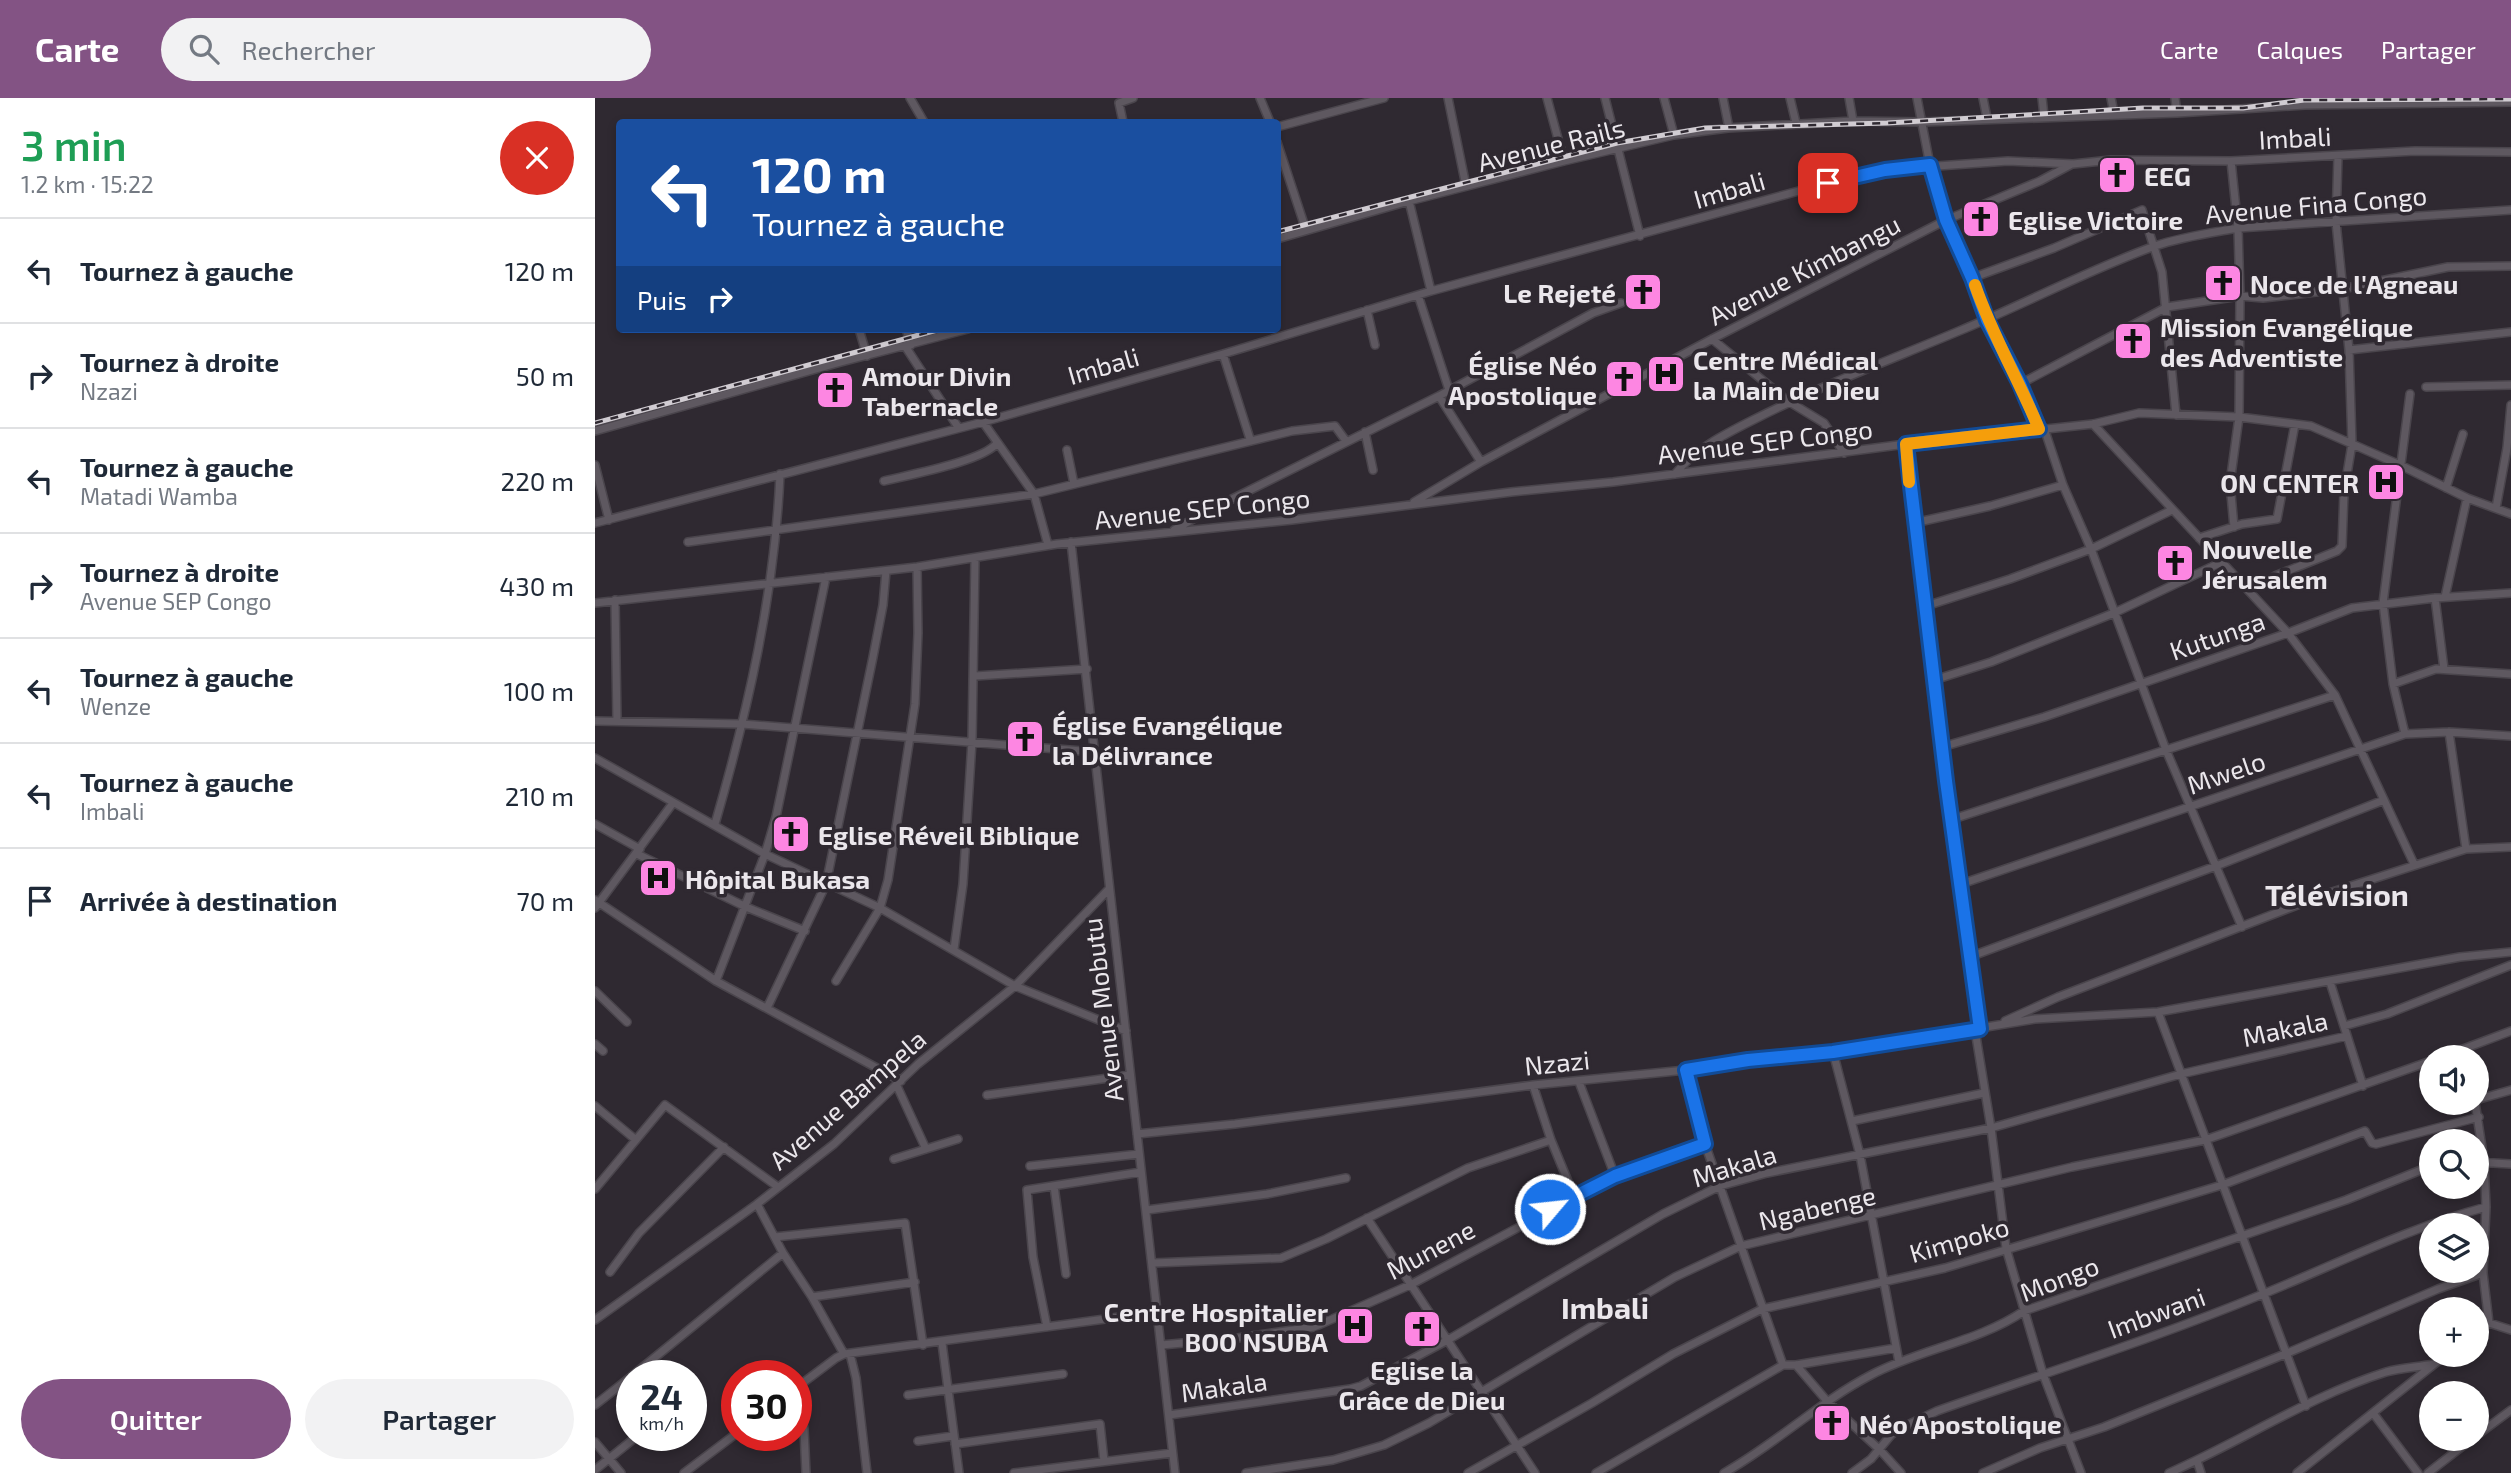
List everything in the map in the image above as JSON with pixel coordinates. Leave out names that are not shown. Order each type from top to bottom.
[{"type":"street","points":[[910,98],[922,119]]},
{"type":"street","points":[[1122,119],[1119,103],[1133,98]]},
{"type":"street","points":[[1260,98],[1269,119]]},
{"type":"street","points":[[1281,126],[1384,98]]},
{"type":"street","points":[[1448,98],[1467,186]]},
{"type":"street","points":[[1547,98],[1564,162]]},
{"type":"street","points":[[1605,98],[1640,236]]},
{"type":"street","points":[[1664,98],[1674,135]]},
{"type":"street","points":[[1723,98],[1729,128]]},
{"type":"street","points":[[1790,98],[1796,123]]},
{"type":"street","points":[[1849,98],[1853,121]]},
{"type":"street","points":[[1917,98],[1930,165],[1946,220],[1987,320],[2042,429],[2091,549],[2140,684],[2242,927]]},
{"type":"street","points":[[1983,98],[1987,118]]},
{"type":"street","points":[[2042,98],[2044,116]]},
{"type":"street","points":[[2111,98],[2113,113]]},
{"type":"street","points":[[2175,98],[2177,113]]},
{"type":"street","points":[[2241,98],[2243,108]]},
{"type":"street","name":"Avenue Rails","points":[[1281,238],[1409,201],[1674,135],[1729,128],[1853,121],[2177,113],[2304,101],[2511,102]]},
{"type":"street","name":"Imbali","points":[[958,427],[1223,354],[1431,291],[1828,183],[1885,170],[2008,161],[2073,164],[2111,160],[2231,161],[2415,151],[2511,152]]},
{"type":"street","points":[[1281,154],[1306,230]]},
{"type":"street","points":[[2249,591],[2275,576],[2341,549],[2344,492],[2352,444],[2349,350],[2336,222],[2338,156]]},
{"type":"street","points":[[2231,161],[2238,228],[2240,296],[2239,417],[2230,483],[2234,527]]},
{"type":"street","name":"Avenue Kimbangu","points":[[1412,504],[1481,462],[1712,339],[1946,220],[2040,181],[2073,164]]},
{"type":"street","points":[[1409,201],[1431,291]]},
{"type":"street","name":"Avenue Fina Congo","points":[[1675,474],[1695,454],[1714,441],[1788,401],[1987,320],[2155,246],[2200,234],[2238,228],[2511,209]]},
{"type":"street","points":[[1972,278],[2054,248],[2139,210],[2145,212],[2162,272],[2176,415]]},
{"type":"street","points":[[2020,384],[2167,307],[2240,296],[2263,298],[2342,289],[2448,267],[2511,265]]},
{"type":"street","points":[[1418,296],[1449,390]]},
{"type":"street","points":[[1171,532],[1202,513],[1439,396],[1593,313],[1621,303]]},
{"type":"street","points":[[1367,310],[1375,345]]},
{"type":"street","points":[[2349,350],[2511,332]]},
{"type":"street","points":[[860,333],[867,356]]},
{"type":"street","points":[[595,523],[958,427],[908,345],[906,333]]},
{"type":"street","points":[[595,431],[908,345],[934,333]]},
{"type":"street","points":[[1712,339],[1788,401],[1824,423],[1844,453]]},
{"type":"street","points":[[1223,354],[1249,439]]},
{"type":"street","points":[[2426,387],[2511,385]]},
{"type":"street","points":[[2405,734],[2393,684],[2383,603],[2410,394]]},
{"type":"street","points":[[1439,396],[1481,462]]},
{"type":"street","points":[[2495,508],[2507,448],[2511,405]]},
{"type":"street","name":"Avenue SEP Congo","points":[[595,603],[918,567],[1071,542],[1292,520],[1906,444],[2093,424],[2139,413],[2239,417],[2311,426],[2467,498],[2511,514]]},
{"type":"street","points":[[983,422],[1034,494],[1048,545]]},
{"type":"street","points":[[2093,424],[2288,633],[2335,695],[2414,864]]},
{"type":"street","points":[[2199,538],[2234,527],[2277,519],[2295,424]]},
{"type":"street","points":[[688,541],[1034,494],[1249,439],[1292,431],[1335,426],[1346,442]]},
{"type":"street","points":[[1365,432],[1373,470]]},
{"type":"street","points":[[2446,488],[2463,434]]},
{"type":"street","points":[[884,481],[970,459],[992,450],[997,443]]},
{"type":"street","points":[[1906,444],[1942,747],[1972,956],[1977,1030],[2006,1248],[2043,1374],[2081,1473]]},
{"type":"street","points":[[1066,450],[1074,484]]},
{"type":"street","points":[[595,465],[609,520]]},
{"type":"street","points":[[715,824],[741,724],[770,583],[778,529],[780,474]]},
{"type":"street","points":[[1914,523],[1990,506],[2063,485]]},
{"type":"street","points":[[2445,597],[2467,498]]},
{"type":"street","points":[[1926,606],[2091,549],[2172,510]]},
{"type":"street","name":"Avenue Mobutu","points":[[1071,542],[1175,1473]]},
{"type":"street","points":[[954,949],[963,884],[972,741],[975,558]]},
{"type":"street","points":[[1934,680],[1991,662],[2114,613],[2221,562]]},
{"type":"street","points":[[836,981],[884,900],[895,846],[918,661],[918,567]]},
{"type":"street","points":[[767,1008],[826,884],[883,605],[885,571]]},
{"type":"street","points":[[716,981],[765,854],[795,729],[826,578]]},
{"type":"street","name":"Kutunga","points":[[1942,747],[2043,718],[2352,608],[2445,597],[2511,593]]},
{"type":"street","points":[[2435,598],[2444,669]]},
{"type":"street","points":[[615,600],[617,721]]},
{"type":"street","points":[[975,676],[1087,669]]},
{"type":"street","points":[[2393,684],[2436,669],[2511,674]]},
{"type":"street","points":[[1953,819],[2335,695]]},
{"type":"street","points":[[595,721],[741,724],[1095,752]]},
{"type":"street","points":[[2449,732],[2466,849]]},
{"type":"street","name":"Mwelo","points":[[1961,884],[2405,734],[2449,732],[2511,736]]},
{"type":"street","points":[[595,758],[765,854],[880,908],[1015,986],[1126,1031]]},
{"type":"street","points":[[1972,956],[2216,866],[2384,800]]},
{"type":"street","points":[[673,803],[597,904],[716,981],[899,1084],[926,1149]]},
{"type":"street","points":[[595,824],[638,852],[746,907],[805,931]]},
{"type":"street","points":[[1998,1024],[2058,997],[2326,894],[2466,849],[2511,847]]},
{"type":"street","name":"Avenue Bampela","points":[[595,1320],[834,1144],[941,1045],[1015,986],[1109,889]]},
{"type":"street","points":[[1998,1024],[2035,1019],[2158,1012],[2460,957],[2511,952]]},
{"type":"street","points":[[2344,1026],[2387,1014],[2511,965]]},
{"type":"street","points":[[2330,982],[2363,1086]]},
{"type":"street","points":[[595,991],[627,1022]]},
{"type":"street","points":[[2158,1012],[2306,1406]]},
{"type":"street","name":"Nzazi","points":[[1137,1134],[1533,1085],[1833,1052],[1977,1030],[1998,1024]]},
{"type":"street","points":[[2480,1045],[2511,1031]]},
{"type":"street","name":"Makala","points":[[1169,1415],[1350,1389],[1399,1367],[1663,1214],[1720,1186],[1767,1173],[1991,1128],[2181,1074],[2347,1036]]},
{"type":"street","points":[[595,1044],[603,1051]]},
{"type":"street","points":[[1833,1052],[1860,1155],[1899,1362]]},
{"type":"street","name":"Ngabenge","points":[[1246,1473],[1333,1460],[1372,1449],[1429,1423],[1675,1277],[1741,1246],[2072,1167],[2204,1140],[2419,1065]]},
{"type":"street","points":[[1686,1070],[1705,1144],[1783,1365]]},
{"type":"street","points":[[987,1095],[1131,1075]]},
{"type":"street","points":[[1579,1082],[1615,1176]]},
{"type":"street","points":[[1533,1085],[1551,1140],[1574,1196]]},
{"type":"street","points":[[2489,1097],[2511,1090]]},
{"type":"street","points":[[1851,1121],[1985,1093]]},
{"type":"street","points":[[595,1188],[665,1105],[778,1187]]},
{"type":"street","points":[[595,1106],[636,1140]]},
{"type":"street","points":[[2479,1117],[2479,1129]]},
{"type":"street","name":"Kimpoko","points":[[1468,1473],[1673,1354],[1762,1309],[1945,1268],[2222,1185],[2365,1131],[2376,1144],[2479,1117]]},
{"type":"street","points":[[894,1158],[958,1139]]},
{"type":"street","points":[[1153,1263],[1281,1258],[1468,1168],[1551,1140]]},
{"type":"street","name":"Munene","points":[[1161,1345],[1307,1329],[1410,1285],[1615,1176],[1705,1144]]},
{"type":"street","points":[[610,1272],[657,1213],[724,1147]]},
{"type":"street","points":[[1030,1166],[1139,1154]]},
{"type":"street","points":[[2489,1162],[2511,1164]]},
{"type":"street","name":"Mongo","points":[[1724,1473],[1855,1383],[1899,1362],[2005,1324],[2024,1311],[2346,1200],[2419,1171]]},
{"type":"street","points":[[1048,1327],[1033,1257],[1025,1194],[1030,1188],[1141,1172]]},
{"type":"street","points":[[1147,1210],[1267,1194],[1346,1178]]},
{"type":"street","points":[[1054,1186],[1066,1274]]},
{"type":"street","points":[[2485,1199],[2486,1213]]},
{"type":"street","points":[[757,1203],[783,1254],[847,1354],[856,1378],[867,1473]]},
{"type":"street","name":"Imbwani","points":[[1852,1473],[1880,1450],[1899,1429],[1937,1412],[2264,1294],[2380,1243],[2486,1206]]},
{"type":"street","points":[[1367,1218],[1535,1473]]},
{"type":"street","points":[[775,1237],[905,1223],[923,1345]]},
{"type":"street","points":[[652,1360],[783,1254]]},
{"type":"street","points":[[812,1297],[915,1282]]},
{"type":"street","points":[[1983,1473],[2066,1438],[2104,1427],[2455,1283]]},
{"type":"street","points":[[812,1376],[836,1358],[847,1354],[942,1343],[1157,1311]]},
{"type":"street","points":[[2489,1323],[2511,1329]]},
{"type":"street","points":[[942,1343],[959,1473]]},
{"type":"street","points":[[1596,1473],[1783,1365],[1896,1348]]},
{"type":"street","points":[[1796,1365],[1827,1401],[1901,1473]]},
{"type":"street","points":[[2169,1473],[2306,1406],[2389,1371],[2419,1366]]},
{"type":"street","points":[[2297,1473],[2430,1367]]},
{"type":"street","points":[[908,1395],[1063,1374]]},
{"type":"street","points":[[595,1405],[616,1389]]},
{"type":"street","points":[[2489,1426],[2511,1409]]},
{"type":"street","points":[[2373,1413],[2418,1473]]},
{"type":"street","points":[[918,1441],[954,1440],[1100,1424],[1104,1461]]},
{"type":"street","points":[[595,1442],[621,1473]]},
{"type":"street","points":[[684,1473],[721,1445]]},
{"type":"street","points":[[595,1471],[619,1451]]},
{"type":"street","points":[[805,1451],[806,1473]]},
{"type":"street","points":[[2428,1473],[2457,1451]]},
{"type":"street","points":[[1014,1473],[1172,1453]]},
{"type":"street","points":[[2197,1461],[2201,1473]]},
{"type":"railway","points":[[1281,231],[1617,143],[1705,128],[1887,123],[2143,108],[2243,108],[2304,100],[2511,99]]},
{"type":"railway","points":[[595,423],[926,333]]},
{"type":"slow traffic","points":[[1909,482],[1906,444],[2039,429],[2020,384],[1987,320],[1975,285]]},
{"type":"place","name":"EEG","points":[[2117,175]]},
{"type":"place","name":"Eglise Victoire","points":[[1981,219]]},
{"type":"place","name":"Noce de l'Agneau","points":[[2223,283]]},
{"type":"place","name":"Le Rejeté","points":[[1643,292]]},
{"type":"place","name":"Mission Evangélique des Adventiste","points":[[2133,341]]},
{"type":"place","name":"Centre Médical la Main de Dieu","points":[[1666,374]]},
{"type":"place","name":"Église Néo Apostolique","points":[[1624,379]]},
{"type":"place","name":"Amour Divin Tabernacle","points":[[835,390]]},
{"type":"place","name":"ON CENTER","points":[[2386,482]]},
{"type":"place","name":"Nouvelle Jérusalem","points":[[2175,563]]},
{"type":"place","name":"Église Evangélique la Délivrance","points":[[1025,739]]},
{"type":"place","name":"Eglise Réveil Biblique","points":[[791,834]]},
{"type":"place","name":"Hôpital Bukasa","points":[[658,878]]},
{"type":"place","name":"Centre Hospitalier BOO NSUBA","points":[[1355,1326]]},
{"type":"place","name":"Eglise la Grâce de Dieu","points":[[1422,1329]]},
{"type":"place","name":"Néo Apostolique","points":[[1832,1423]]},
{"type":"district","name":"Télévision","points":[[2337,894]]},
{"type":"district","name":"Imbali","points":[[1605,1307]]},
{"type":"route","points":[[1550,1209],[1615,1176],[1705,1144],[1686,1070],[1748,1060],[1833,1052],[1980,1029],[1946,781],[1906,444],[2039,429],[2020,384],[1987,320],[1946,220],[1930,165],[1885,170],[1828,183]]}]
